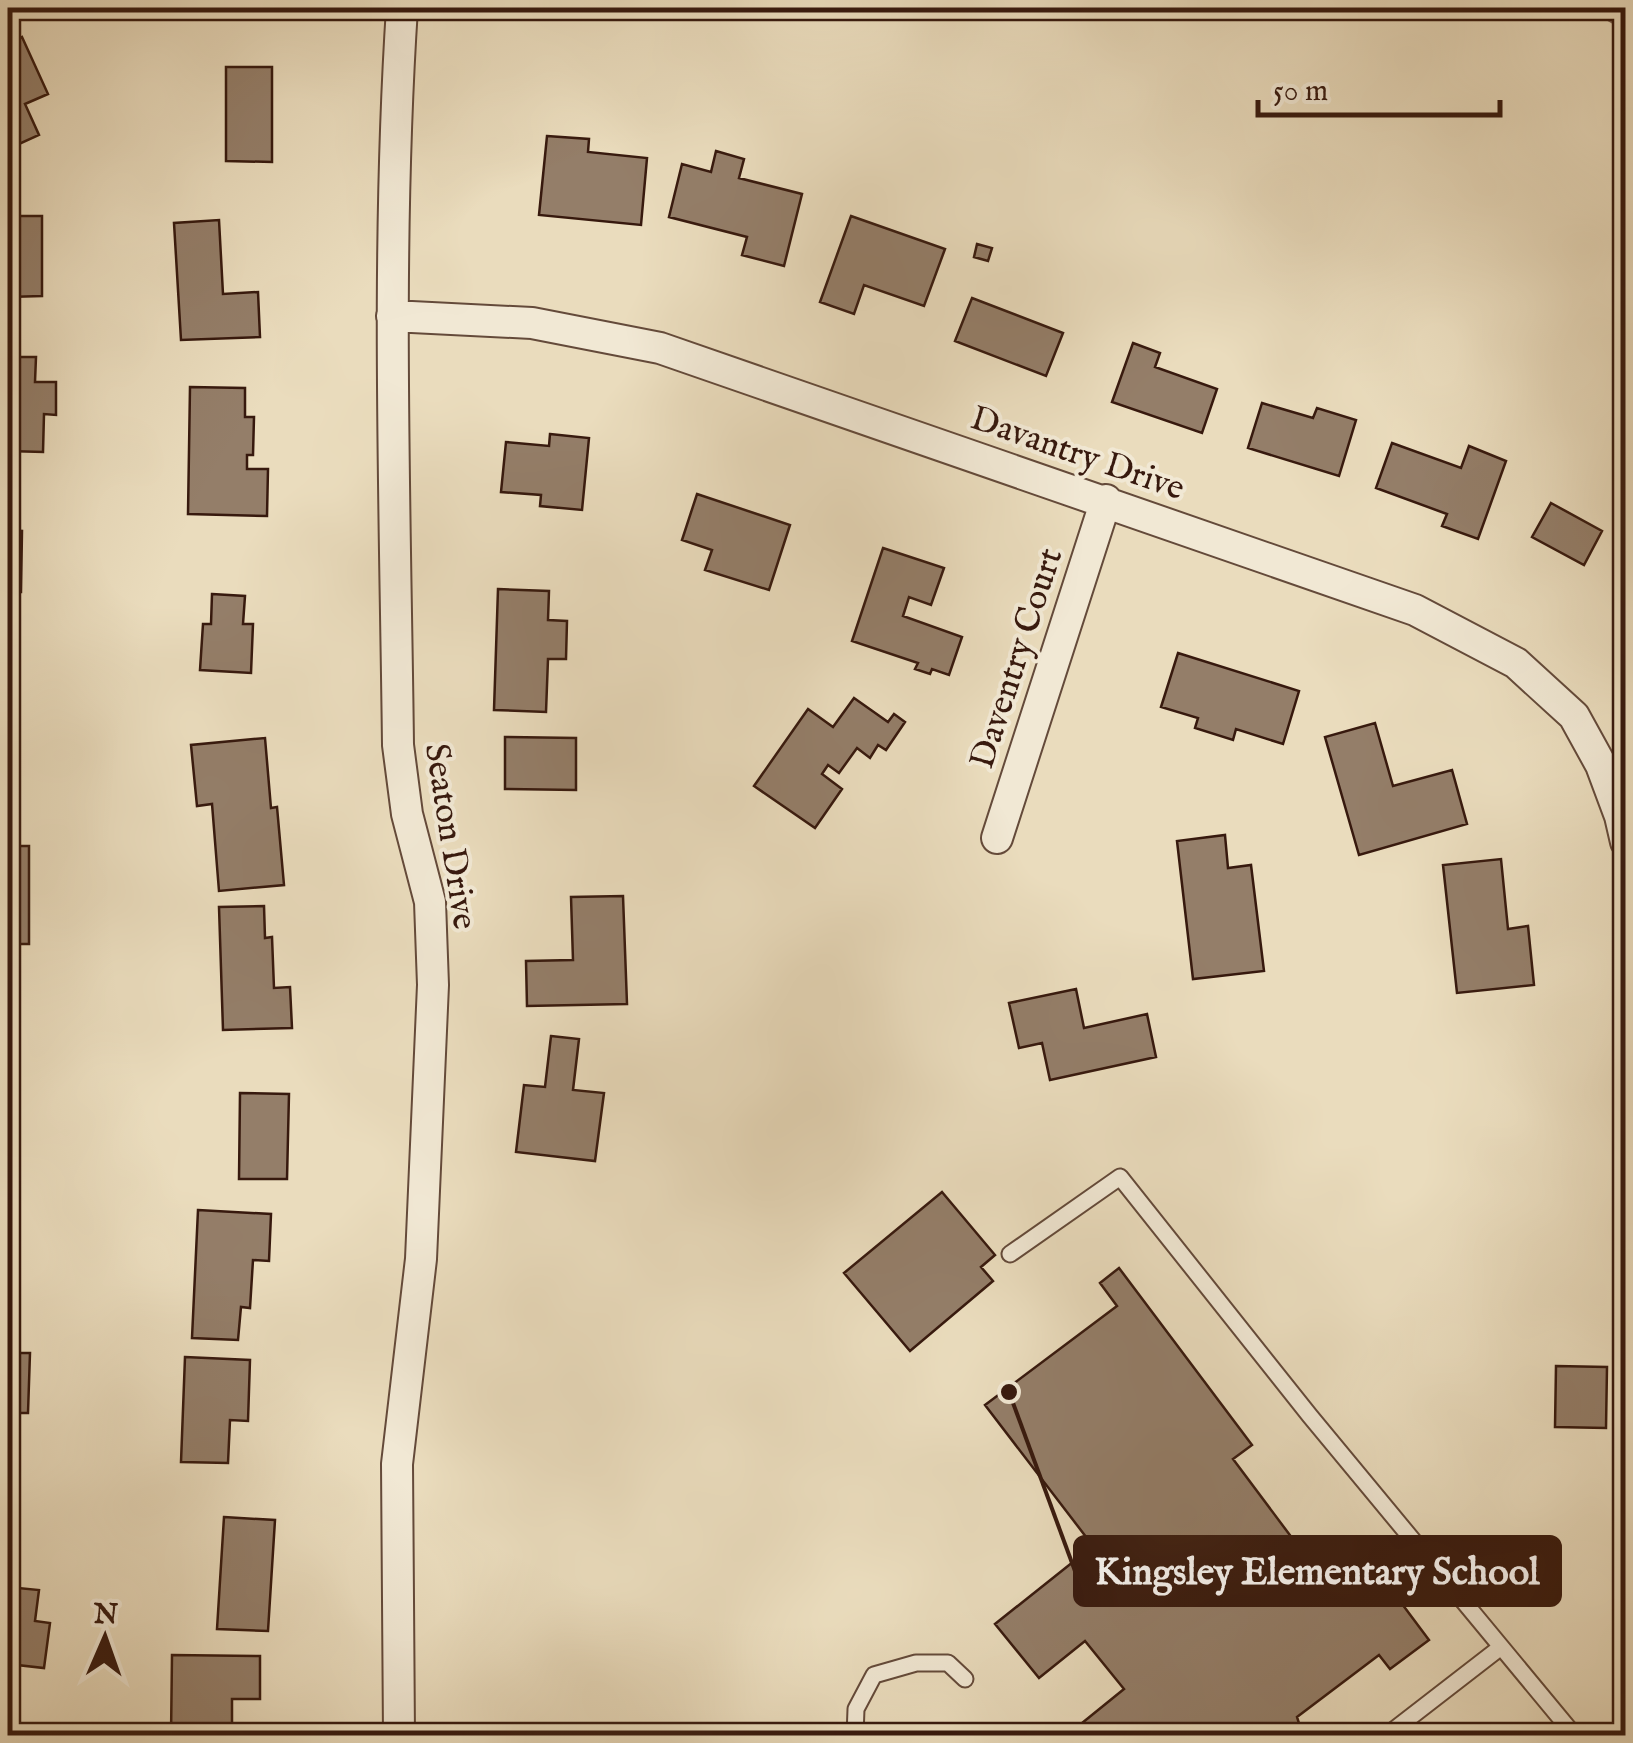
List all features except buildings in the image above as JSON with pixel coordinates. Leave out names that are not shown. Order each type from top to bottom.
[{"type":"street","name":"Seaton Drive","points":[[399,1736],[397,1464],[421,1259],[434,985],[430,902],[408,814],[398,745],[392,316],[402,8]]},
{"type":"street","name":"Davantry Drive","points":[[392,316],[532,323],[660,348],[1416,610],[1516,663],[1574,716],[1601,765],[1626,842]]},
{"type":"street","name":"Daventry Court","points":[[997,838],[1106,500]]},
{"type":"lane","points":[[1010,1254],[1120,1177],[1310,1416],[1575,1736]]},
{"type":"lane","points":[[1386,1736],[1502,1647]]},
{"type":"lane","points":[[855,1736],[856,1709],[874,1675],[916,1663],[948,1663],[965,1679]]},
{"type":"waterway","points":[[1595,8],[1626,26]]},
{"type":"place","name":"Kingsley Elementary School","points":[[1009,1392]]}]
